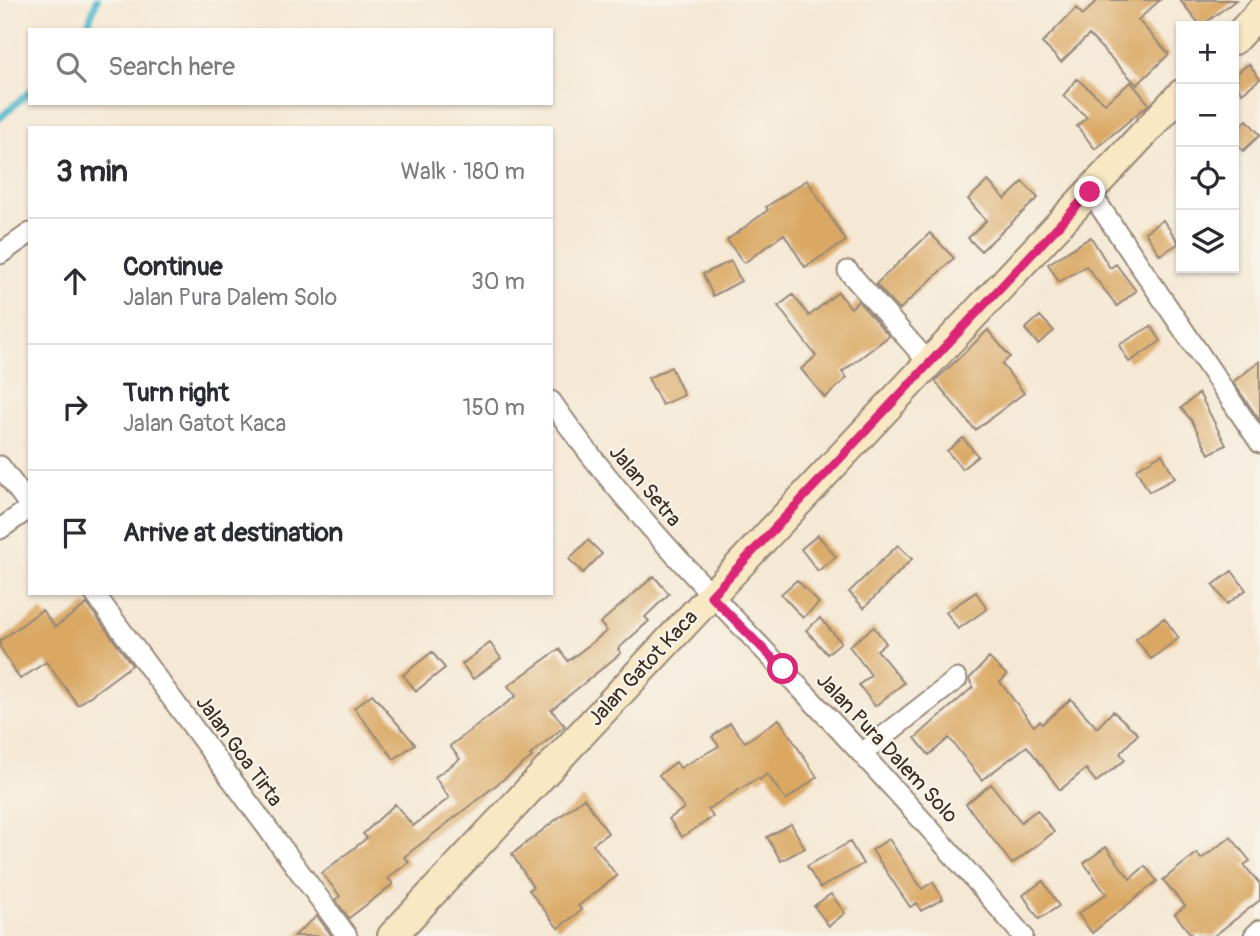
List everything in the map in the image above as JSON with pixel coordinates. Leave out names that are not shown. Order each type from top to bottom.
[{"type":"main road","points":[[1239,35],[1260,12]]},
{"type":"main road","name":"Jalan Gatot Kaca","points":[[392,936],[1176,99]]},
{"type":"street","points":[[1090,192],[1260,443]]},
{"type":"street","points":[[0,254],[28,234]]},
{"type":"street","points":[[848,271],[929,363]]},
{"type":"street","name":"Jalan Setra","points":[[553,404],[600,469],[711,596]]},
{"type":"street","points":[[0,466],[28,504]]},
{"type":"street","points":[[0,529],[28,508]]},
{"type":"street","name":"Jalan Goa Tirta","points":[[95,595],[347,936]]},
{"type":"street","name":"Jalan Pura Dalem Solo","points":[[711,596],[862,753],[1023,936]]},
{"type":"street","points":[[862,753],[957,680]]},
{"type":"street","points":[[1254,936],[1260,930]]},
{"type":"building","points":[[1098,0],[1160,0],[1138,20],[1169,54],[1137,85],[1089,35],[1061,62],[1042,43],[1076,8],[1083,15]]},
{"type":"building","points":[[1180,0],[1236,0],[1208,21],[1197,21]]},
{"type":"building","points":[[1249,64],[1260,79],[1242,93],[1239,88],[1239,71]]},
{"type":"building","points":[[1077,79],[1105,103],[1131,82],[1149,104],[1095,149],[1077,126],[1087,117],[1063,96]]},
{"type":"building","points":[[1247,120],[1260,135],[1243,151],[1239,147],[1239,127]]},
{"type":"building","points":[[807,180],[846,241],[805,267],[784,234],[744,263],[727,240],[768,210],[766,207]]},
{"type":"building","points":[[988,181],[1005,199],[1023,182],[1038,198],[981,251],[968,238],[986,221],[968,199]]},
{"type":"building","points":[[1163,220],[1176,239],[1176,245],[1160,255],[1145,232]]},
{"type":"building","points":[[930,233],[954,258],[899,310],[876,284]]},
{"type":"building","points":[[1091,237],[1110,268],[1116,264],[1136,291],[1117,306],[1086,266],[1059,282],[1048,264]]},
{"type":"building","points":[[731,261],[741,281],[713,296],[703,274]]},
{"type":"building","points":[[838,292],[851,308],[858,301],[889,336],[842,372],[847,378],[825,398],[801,369],[816,356],[778,306],[793,295],[809,316]]},
{"type":"building","points":[[1040,316],[1054,331],[1038,344],[1025,329]]},
{"type":"building","points":[[1151,326],[1161,341],[1129,362],[1119,345]]},
{"type":"building","points":[[988,330],[1010,357],[1002,364],[1024,393],[975,430],[935,381]]},
{"type":"building","points":[[1260,361],[1260,421],[1233,382]]},
{"type":"building","points":[[671,367],[684,395],[662,405],[648,378]]},
{"type":"building","points":[[1199,393],[1226,445],[1209,454],[1192,421],[1181,408]]},
{"type":"building","points":[[963,438],[978,456],[962,469],[947,451]]},
{"type":"building","points":[[1162,454],[1175,478],[1149,492],[1136,469]]},
{"type":"building","points":[[818,535],[836,557],[818,571],[801,549]]},
{"type":"building","points":[[588,540],[602,554],[583,573],[569,559]]},
{"type":"building","points":[[898,545],[912,559],[864,608],[849,592]]},
{"type":"building","points":[[1232,571],[1246,590],[1227,604],[1213,585]]},
{"type":"building","points":[[654,576],[669,594],[645,617],[649,621],[618,649],[621,653],[551,710],[565,726],[530,755],[532,757],[404,857],[409,862],[388,878],[393,884],[349,918],[335,900],[340,896],[322,873],[367,838],[363,834],[395,804],[413,826],[449,798],[435,777],[460,759],[450,746],[516,696],[508,686],[559,649],[568,661],[607,631],[600,623]]},
{"type":"building","points":[[797,580],[819,603],[803,618],[781,594]]},
{"type":"building","points":[[976,592],[987,609],[958,629],[946,612]]},
{"type":"building","points":[[87,604],[132,665],[78,705],[46,662],[20,679],[0,647],[0,641],[42,610],[55,627]]},
{"type":"building","points":[[820,618],[841,642],[827,654],[806,630]]},
{"type":"building","points":[[1164,618],[1179,638],[1151,659],[1136,639]]},
{"type":"building","points":[[874,627],[886,643],[877,650],[904,683],[875,706],[859,685],[871,675],[849,646]]},
{"type":"building","points":[[490,643],[501,658],[473,679],[462,664]]},
{"type":"building","points":[[432,652],[445,668],[416,691],[403,675]]},
{"type":"building","points":[[989,658],[1007,675],[1000,682],[1034,726],[1040,721],[1042,724],[1071,699],[1097,728],[1113,711],[1138,734],[1120,753],[1125,760],[1096,782],[1086,769],[1060,790],[1027,746],[982,780],[949,738],[929,755],[915,738],[973,687],[969,679]]},
{"type":"building","points":[[372,694],[415,744],[394,759],[354,708]]},
{"type":"building","points":[[779,719],[817,777],[786,800],[767,774],[760,780],[758,778],[708,809],[713,817],[682,837],[669,819],[684,808],[659,775],[676,762],[680,768],[719,746],[712,737],[730,723],[745,742]]},
{"type":"building","points":[[991,784],[1021,822],[1037,810],[1054,832],[1012,864],[966,804]]},
{"type":"building","points":[[584,798],[608,833],[593,844],[617,876],[578,906],[582,910],[558,928],[529,890],[533,887],[512,854]]},
{"type":"building","points":[[791,824],[805,848],[781,861],[767,837]]},
{"type":"building","points":[[1231,837],[1250,861],[1244,865],[1260,884],[1260,900],[1214,936],[1192,936],[1175,914],[1185,906],[1163,880],[1197,853],[1201,859]]},
{"type":"building","points":[[889,839],[922,889],[933,882],[943,899],[921,911],[917,903],[910,907],[872,850]]},
{"type":"building","points":[[850,842],[863,864],[820,888],[807,866]]},
{"type":"building","points":[[1106,847],[1130,879],[1145,866],[1157,881],[1092,933],[1078,914],[1106,894],[1084,863]]},
{"type":"building","points":[[1043,881],[1059,906],[1039,919],[1023,895]]},
{"type":"building","points":[[831,894],[845,913],[829,926],[814,906]]},
{"type":"building","points":[[317,916],[332,936],[294,936]]},
{"type":"waterway","points":[[87,28],[97,0]]},
{"type":"waterway","points":[[0,118],[28,93]]},
{"type":"route","points":[[783,669],[711,596],[1090,192]]}]
